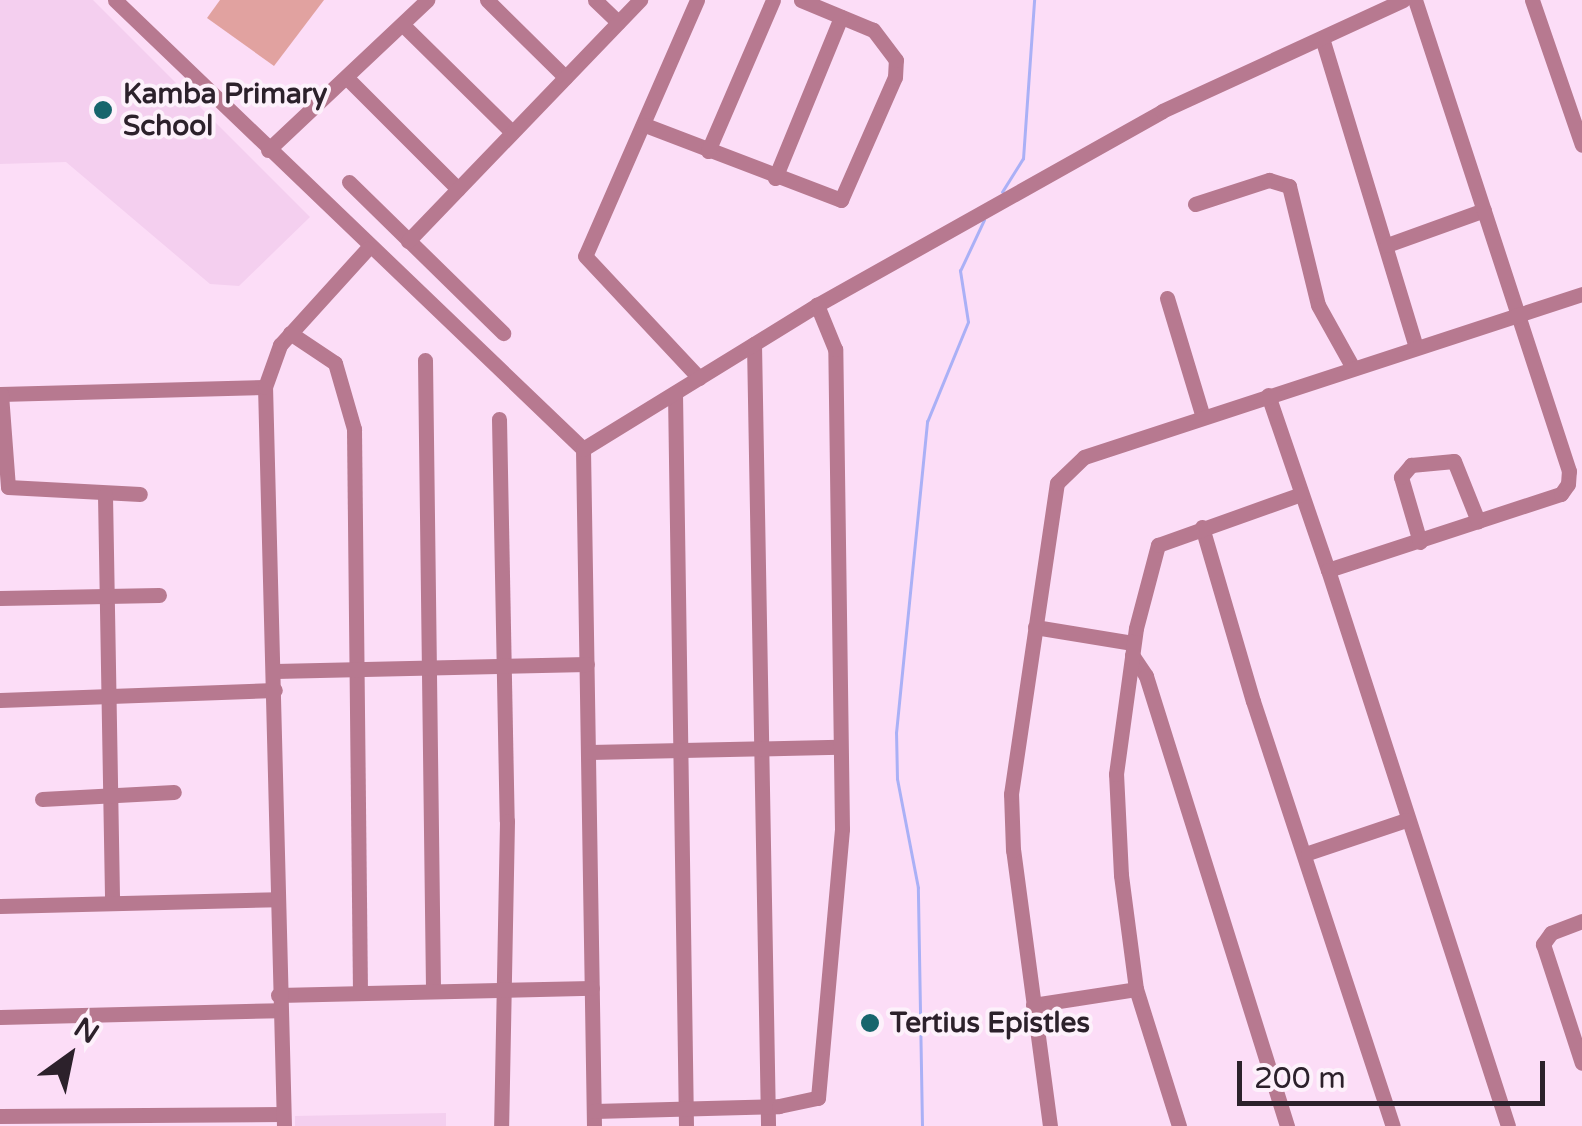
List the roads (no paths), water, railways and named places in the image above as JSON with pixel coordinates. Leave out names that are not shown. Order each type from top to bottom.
[{"type":"street","points":[[115,0],[367,249],[583,450],[594,1118],[686,1118],[809,1103],[821,1082],[842,829],[834,348],[817,305]]},
{"type":"street","points":[[268,150],[428,0]]},
{"type":"street","points":[[487,0],[565,77]]},
{"type":"street","points":[[596,0],[618,22]]},
{"type":"street","points":[[408,241],[640,0]]},
{"type":"street","points":[[696,0],[586,256],[699,378]]},
{"type":"street","points":[[708,150],[773,0]]},
{"type":"street","points":[[583,450],[817,305],[1162,112],[1404,0]]},
{"type":"street","points":[[1328,570],[1560,494],[1568,484],[1569,471],[1415,0]]},
{"type":"street","points":[[1532,0],[1582,145]]},
{"type":"street","points":[[645,124],[775,178],[841,200],[895,77],[887,45],[873,30],[805,1]]},
{"type":"street","points":[[775,178],[842,18]]},
{"type":"street","points":[[403,25],[511,131]]},
{"type":"street","points":[[1322,38],[1416,348]]},
{"type":"street","points":[[348,78],[458,189]]},
{"type":"street","points":[[1195,204],[1269,180],[1288,186],[1318,305],[1353,368]]},
{"type":"street","points":[[349,182],[503,333]]},
{"type":"street","points":[[1387,245],[1484,210]]},
{"type":"street","points":[[0,1116],[284,1120],[265,388],[290,333],[367,249]]},
{"type":"street","points":[[1050,1126],[1033,1004],[1012,794],[1056,483],[1068,467],[1203,417],[1582,294]]},
{"type":"street","points":[[1167,298],[1203,417]]},
{"type":"street","points":[[290,333],[319,347],[346,386],[354,429],[360,990]]},
{"type":"street","points":[[754,344],[768,1126]]},
{"type":"street","points":[[425,360],[433,989]]},
{"type":"street","points":[[140,494],[105,495],[8,486],[0,394],[265,388]]},
{"type":"street","points":[[675,393],[686,1118]]},
{"type":"street","points":[[1268,395],[1508,1126]]},
{"type":"street","points":[[499,419],[502,1126]]},
{"type":"street","points":[[1420,542],[1401,478],[1410,464],[1454,461],[1478,521]]},
{"type":"street","points":[[1178,1126],[1136,990],[1116,798],[1132,649],[1158,546],[1301,494]]},
{"type":"street","points":[[105,495],[112,902]]},
{"type":"street","points":[[1202,527],[1252,701],[1308,853],[1393,1126]]},
{"type":"street","points":[[0,598],[159,595]]},
{"type":"street","points":[[1034,627],[1132,649],[1146,676],[1288,1126]]},
{"type":"street","points":[[275,671],[587,664]]},
{"type":"street","points":[[0,700],[275,690]]},
{"type":"street","points":[[590,752],[840,748]]},
{"type":"street","points":[[42,799],[174,792]]},
{"type":"street","points":[[1308,853],[1406,820]]},
{"type":"street","points":[[0,906],[277,900]]},
{"type":"street","points":[[1582,921],[1550,934],[1543,944],[1577,1034],[1582,1064]]},
{"type":"street","points":[[0,1017],[278,1002],[360,990],[592,988]]},
{"type":"street","points":[[1033,1004],[1136,990]]},
{"type":"waterway","points":[[1002,192],[1023,159],[1034,0]]},
{"type":"waterway","points":[[922,1126],[918,888],[897,779],[896,733],[927,422],[968,322],[960,271],[984,220]]},
{"type":"place","name":"Kamba Primary School","points":[[103,110]]},
{"type":"place","name":"Tertius Epistles","points":[[870,1023]]}]
